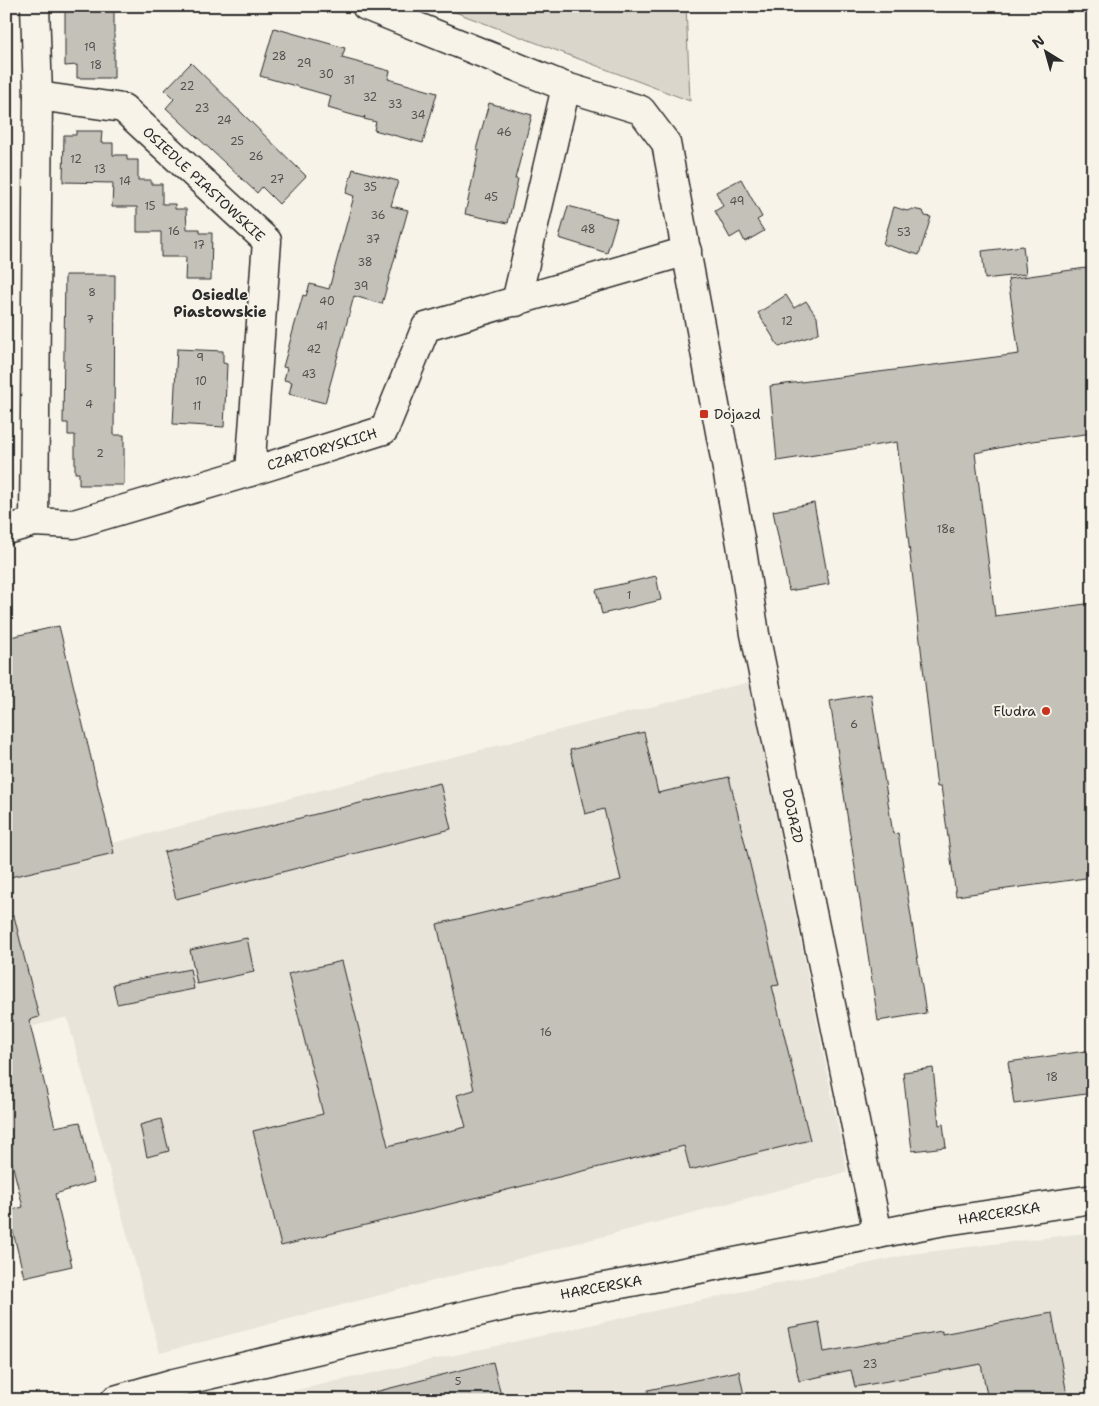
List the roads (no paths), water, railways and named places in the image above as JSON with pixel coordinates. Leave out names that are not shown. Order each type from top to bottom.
[{"type":"street","points":[[34,522],[38,96],[35,6]]},
{"type":"street","points":[[366,6],[566,87],[516,302]]},
{"type":"street","name":"DOJAZD","points":[[566,87],[641,110],[666,143],[741,544],[755,634],[878,1234]]},
{"type":"street","name":"OSIEDLE PIASTOWSKIE","points":[[38,96],[122,108],[268,241],[250,472]]},
{"type":"street","name":"CZARTORYSKICH","points":[[6,530],[34,522],[74,524],[384,430],[426,327],[687,252]]},
{"type":"street","name":"HARCERSKA","points":[[115,1400],[174,1391],[513,1304],[947,1220],[1093,1199]]},
{"type":"place","name":"Dojazd","points":[[704,414]]},
{"type":"place","name":"Fludra","points":[[1046,711]]},
{"type":"district","name":"Osiedle Piastowskie","points":[[220,304]]}]
